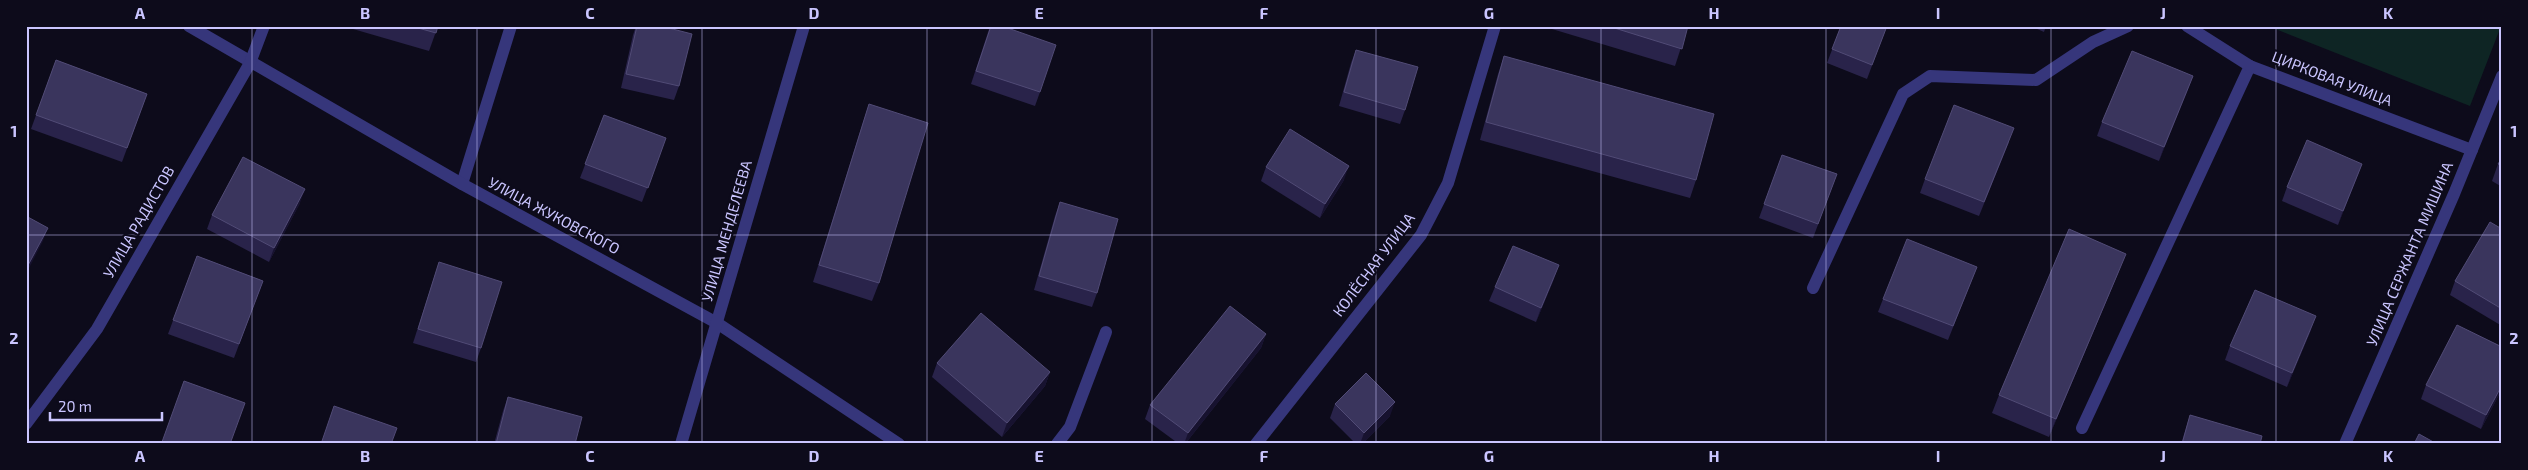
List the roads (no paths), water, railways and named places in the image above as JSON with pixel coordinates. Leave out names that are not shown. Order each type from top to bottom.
[{"type":"street","name":"УЛИЦА ЖУКОВСКОГО","points":[[189,26],[462,184],[717,323],[899,444]]},
{"type":"street","name":"УЛИЦА РАДИСТОВ","points":[[26,424],[97,329],[250,63],[264,26]]},
{"type":"street","points":[[462,184],[511,26]]},
{"type":"street","name":"УЛИЦА МЕНДЕЛЕЕВА","points":[[681,444],[804,26]]},
{"type":"street","name":"КОЛЁСНАЯ УЛИЦА","points":[[1256,444],[1421,235],[1448,183],[1495,26]]},
{"type":"street","points":[[1813,288],[1903,94],[1930,76],[2036,80],[2093,42],[2128,26]]},
{"type":"street","name":"ЦИРКОВАЯ УЛИЦА","points":[[2187,26],[2250,66],[2472,150]]},
{"type":"street","points":[[2082,428],[2250,66]]},
{"type":"street","name":"УЛИЦА СЕРЖАНТА МИШИНА","points":[[2345,444],[2502,76]]},
{"type":"street","points":[[1057,444],[1070,428],[1106,332]]}]
